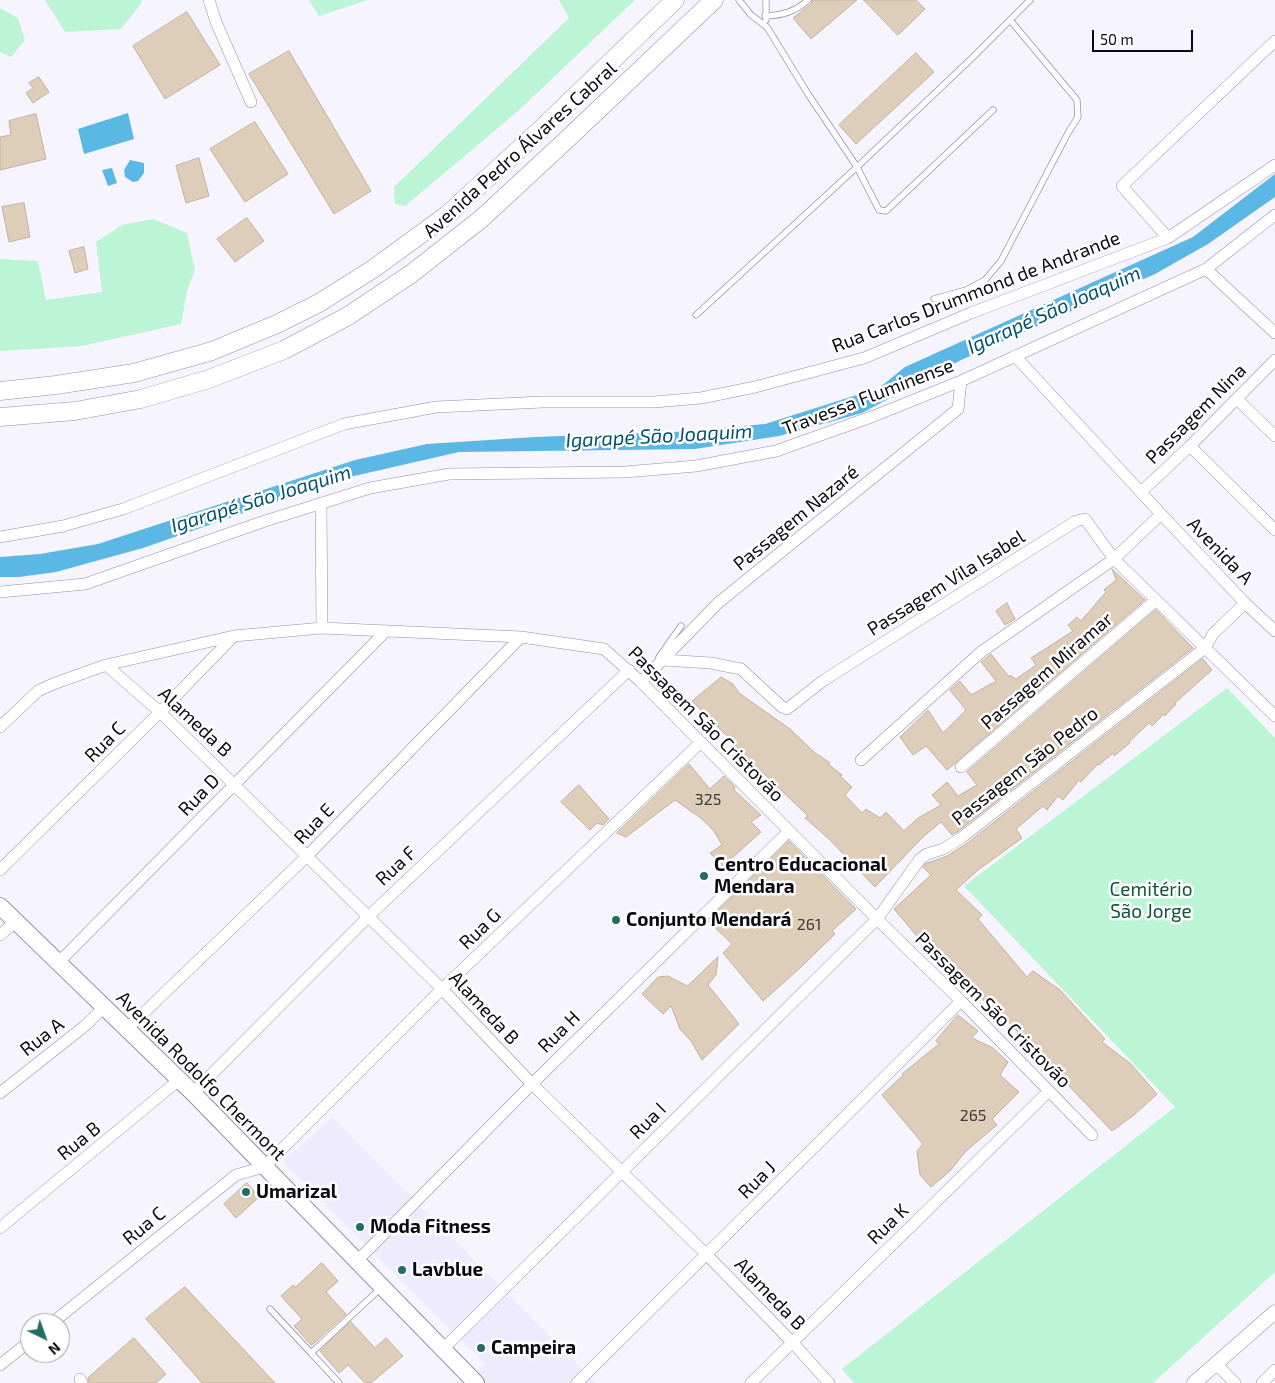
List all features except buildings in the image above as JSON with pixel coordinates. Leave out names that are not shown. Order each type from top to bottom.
[{"type":"main road","name":"Avenida Pedro Álvares Cabral","points":[[0,391],[56,385],[143,370],[212,351],[277,324],[319,303],[373,269],[447,215],[539,131],[675,0]]},
{"type":"main road","name":"Avenida Pedro Álvares Cabral","points":[[0,417],[75,411],[141,399],[209,379],[284,350],[348,316],[412,274],[481,219],[561,146],[714,0]]},
{"type":"main road","name":"Avenida Rodolfo Chermont","points":[[0,906],[193,1093],[444,1348],[476,1383]]},
{"type":"street","points":[[209,0],[216,22],[251,102]]},
{"type":"street","points":[[1168,238],[1122,186],[1275,41]]},
{"type":"street","name":"Rua Carlos Drummond de Andrande","points":[[0,537],[63,526],[123,509],[344,424],[436,408],[543,402],[701,398],[864,358],[971,313],[1168,238],[1275,165]]},
{"type":"street","name":"Travessa Fluminense","points":[[0,592],[85,584],[262,522],[370,488],[450,474],[625,472],[696,466],[776,451],[874,416],[960,381],[1206,269],[1275,215]]},
{"type":"street","points":[[1206,269],[1275,333]]},
{"type":"street","name":"Avenida A","points":[[1015,356],[1245,603],[1272,623]]},
{"type":"street","name":"Passagem Nina","points":[[1141,492],[1190,446],[1275,360]]},
{"type":"street","name":"Passagem Nazaré","points":[[641,682],[718,604],[958,409],[960,381]]},
{"type":"street","points":[[1236,399],[1275,436]]},
{"type":"street","points":[[1190,446],[1275,530]]},
{"type":"street","points":[[321,504],[322,628]]},
{"type":"street","points":[[861,760],[981,652],[1114,559],[1161,514]]},
{"type":"street","name":"Passagem Vila Isabel","points":[[663,660],[711,663],[741,669],[787,710],[824,680],[1076,521],[1085,519],[1114,559]]},
{"type":"street","points":[[1114,559],[1275,716]]},
{"type":"street","name":"Passagem Miramar","points":[[961,767],[1155,601]]},
{"type":"street","name":"Passagem São Pedro","points":[[877,920],[920,859],[927,854],[943,849],[961,838],[1205,648],[1213,634],[1245,603]]},
{"type":"street","name":"Passagem São Cristovão","points":[[0,727],[38,692],[53,684],[106,665],[234,636],[322,628],[521,638],[604,649],[629,670],[877,920],[961,1001],[1092,1135]]},
{"type":"street","name":"Rua D","points":[[58,963],[386,631]]},
{"type":"street","name":"Rua C","points":[[0,870],[234,636]]},
{"type":"street","name":"Rua E","points":[[127,1029],[306,856],[521,638]]},
{"type":"street","name":"Alameda B","points":[[106,665],[160,712],[369,916],[442,989],[532,1084],[707,1255],[792,1342],[829,1383]]},
{"type":"street","name":"Rua F","points":[[193,1093],[369,916],[629,670]]},
{"type":"street","name":"Rua G","points":[[264,1167],[442,989],[701,742]]},
{"type":"street","name":"Rua H","points":[[357,1261],[532,1084],[789,831]]},
{"type":"street","name":"Rua I","points":[[444,1348],[877,920]]},
{"type":"street","points":[[0,935],[16,921]]},
{"type":"street","name":"Rua J","points":[[577,1383],[961,1001]]},
{"type":"street","name":"Rua A","points":[[0,1093],[86,1025],[104,1007]]},
{"type":"street","name":"Rua B","points":[[0,1228],[179,1080]]},
{"type":"street","name":"Rua K","points":[[751,1383],[1049,1091]]},
{"type":"street","name":"Rua C","points":[[64,1313],[236,1175],[264,1167]]},
{"type":"street","points":[[1194,1383],[1275,1312]]},
{"type":"street","points":[[0,1365],[20,1348]]},
{"type":"street","points":[[1216,1364],[1235,1383]]},
{"type":"street","points":[[1262,1383],[1275,1370]]},
{"type":"lane","points":[[739,0],[751,15],[767,27]]},
{"type":"lane","points":[[766,0],[765,16],[767,27],[808,94],[857,167],[879,210],[886,211],[993,110]]},
{"type":"lane","points":[[696,315],[857,167],[1030,0]]},
{"type":"lane","points":[[765,16],[785,15],[799,8],[806,1]]},
{"type":"lane","points":[[934,299],[966,290],[985,280],[1001,261],[1078,117],[1077,100],[1010,20]]},
{"type":"lane","points":[[641,682],[681,626]]},
{"type":"lane","points":[[311,1353],[382,1287]]},
{"type":"lane","points":[[270,1309],[339,1383]]},
{"type":"shaded area","points":[[332,1117],[596,1383],[466,1383],[486,1365],[283,1162]]},
{"type":"green space","points":[[45,0],[142,0],[141,4],[121,29],[65,32]]},
{"type":"green space","points":[[309,0],[367,0],[319,16]]},
{"type":"green space","points":[[559,0],[635,0],[517,112],[405,206],[395,204],[394,187],[569,18]]},
{"type":"green space","points":[[0,8],[18,18],[25,40],[11,57],[0,52]]},
{"type":"green space","points":[[153,219],[187,233],[195,270],[187,291],[181,324],[82,346],[0,351],[0,259],[38,261],[46,300],[102,292],[96,242],[122,225]]},
{"type":"green space","name":"Cemitério São Jorge","points":[[1227,688],[1275,738],[1275,1272],[1153,1383],[854,1383],[842,1369],[1175,1107],[964,886]]},
{"type":"water","points":[[128,113],[134,139],[84,154],[78,129]]},
{"type":"water","points":[[130,160],[144,163],[144,173],[138,181],[133,182],[125,177],[124,170]]},
{"type":"water","points":[[112,168],[117,183],[108,186],[102,170]]},
{"type":"water","name":"Igarapé São Joaquim","points":[[1275,174],[1275,197],[1208,244],[1155,274],[961,360],[862,413],[779,436],[695,449],[459,452],[341,479],[143,548],[56,572],[19,577],[0,577],[0,557],[40,554],[98,544],[355,460],[427,444],[535,437],[674,432],[765,424],[879,388],[905,367],[1193,237]]},
{"type":"place","name":"Centro Educacional Mendara","points":[[704,876]]},
{"type":"place","name":"Conjunto Mendará","points":[[616,920]]},
{"type":"place","name":"Umarizal","points":[[246,1192]]},
{"type":"place","name":"Moda Fitness","points":[[360,1227]]},
{"type":"place","name":"Lavblue","points":[[402,1270]]},
{"type":"place","name":"Campeira","points":[[481,1348]]}]
